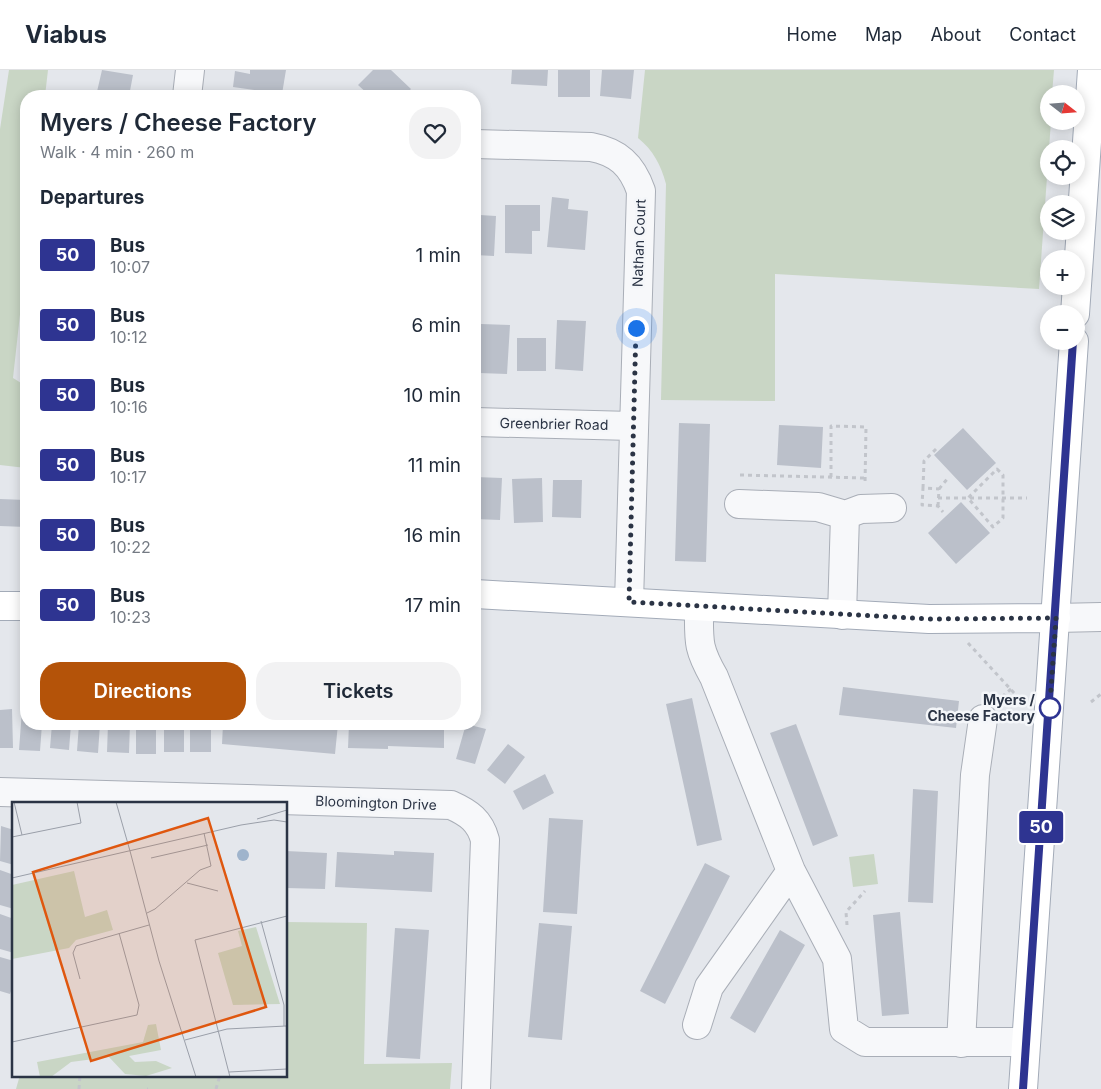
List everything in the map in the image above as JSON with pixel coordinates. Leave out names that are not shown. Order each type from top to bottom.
[{"type":"main road","points":[[1076,305],[1092,70]]},
{"type":"main road","points":[[1023,1089],[1073,350]]},
{"type":"main road","points":[[481,594],[629,602],[699,608],[929,619],[1056,618]]},
{"type":"main road","points":[[0,606],[20,606]]},
{"type":"street","points":[[188,90],[190,70]]},
{"type":"street","name":"Nathan Court","points":[[481,144],[591,147],[606,150],[619,156],[636,177],[640,192],[632,426],[629,602]]},
{"type":"street","name":"Greenbrier Road","points":[[481,422],[632,426]]},
{"type":"street","points":[[739,504],[818,507],[845,515],[861,509],[892,508]]},
{"type":"street","points":[[842,615],[845,515]]},
{"type":"street","points":[[699,608],[699,644],[702,656],[714,677],[791,871],[837,959],[844,1029],[865,1042],[1026,1042]]},
{"type":"street","points":[[1056,618],[1101,617]]},
{"type":"street","points":[[961,1043],[975,775],[983,719]]},
{"type":"street","name":"Bloomington Drive","points":[[0,792],[452,805],[465,811],[482,828],[485,840],[476,1089]]},
{"type":"street","points":[[697,1024],[709,987],[791,871]]},
{"type":"path","points":[[831,477],[831,426],[866,427],[865,487]]},
{"type":"path","points":[[937,448],[924,461],[922,505],[938,506]]},
{"type":"path","points":[[997,469],[1003,475],[1002,518],[993,527],[968,498],[997,469]]},
{"type":"path","points":[[740,475],[865,478]]},
{"type":"path","points":[[943,512],[938,506],[939,489],[948,478]]},
{"type":"path","points":[[923,488],[939,489]]},
{"type":"path","points":[[938,498],[1027,498]]},
{"type":"path","points":[[968,642],[1015,694]]},
{"type":"path","points":[[1091,702],[1101,694]]},
{"type":"path","points":[[837,959],[847,930],[846,912],[865,890]]},
{"type":"path","points":[[79,1089],[80,1076]]},
{"type":"path","points":[[216,1089],[220,1076]]},
{"type":"green space","points":[[9,70],[48,70],[46,90],[20,90],[20,314],[13,378],[20,382],[20,467],[0,465],[0,129]]},
{"type":"green space","points":[[645,70],[1054,70],[1053,85],[1040,85],[1040,130],[1050,130],[1050,140],[1040,140],[1040,185],[1046,185],[1046,195],[1040,195],[1040,240],[1042,240],[1042,250],[1040,250],[1039,289],[775,274],[775,401],[661,400],[666,184],[656,158],[638,138]]},
{"type":"green space","points":[[874,854],[878,884],[853,887],[849,857]]},
{"type":"green space","points":[[288,922],[367,923],[364,1064],[452,1063],[450,1089],[16,1089],[20,1076],[288,1076]]},
{"type":"building","points":[[102,70],[133,75],[130,90],[97,90]]},
{"type":"building","points":[[250,70],[286,70],[283,90],[254,90],[233,87],[235,71],[250,74]]},
{"type":"building","points":[[373,70],[391,70],[411,89],[363,90],[358,85]]},
{"type":"building","points":[[512,70],[548,70],[547,86],[511,84]]},
{"type":"building","points":[[558,70],[590,70],[590,97],[558,97]]},
{"type":"building","points":[[602,70],[634,70],[631,99],[600,96]]},
{"type":"building","points":[[552,197],[569,199],[568,209],[588,211],[585,250],[547,247]]},
{"type":"building","points":[[505,205],[540,205],[540,231],[532,231],[532,254],[505,253]]},
{"type":"building","points":[[481,215],[496,216],[494,256],[481,255]]},
{"type":"building","points":[[557,320],[586,321],[583,371],[555,369]]},
{"type":"building","points":[[481,324],[510,325],[507,374],[481,373]]},
{"type":"building","points":[[517,338],[546,338],[546,371],[517,371]]},
{"type":"building","points":[[679,423],[710,424],[706,562],[675,561]]},
{"type":"building","points":[[779,425],[823,427],[821,468],[777,465]]},
{"type":"building","points":[[963,428],[996,463],[967,490],[934,455]]},
{"type":"building","points":[[481,477],[502,478],[500,520],[481,519]]},
{"type":"building","points":[[542,478],[543,522],[514,523],[512,479]]},
{"type":"building","points":[[553,480],[582,480],[581,518],[552,517]]},
{"type":"building","points":[[0,499],[20,500],[20,527],[0,526]]},
{"type":"building","points":[[961,502],[990,533],[956,564],[928,533]]},
{"type":"building","points":[[843,687],[959,701],[956,728],[839,715]]},
{"type":"building","points":[[692,698],[722,840],[697,846],[666,704]]},
{"type":"building","points":[[12,709],[13,748],[0,748],[0,710]]},
{"type":"building","points":[[796,724],[838,836],[813,846],[770,733]]},
{"type":"building","points":[[486,729],[475,764],[456,759],[464,730]]},
{"type":"building","points":[[20,730],[42,730],[40,751],[19,750]]},
{"type":"building","points":[[52,730],[71,730],[69,750],[50,748]]},
{"type":"building","points":[[79,730],[100,730],[98,753],[77,751]]},
{"type":"building","points":[[108,730],[130,730],[129,753],[107,752]]},
{"type":"building","points":[[136,730],[156,730],[156,754],[136,754]]},
{"type":"building","points":[[164,730],[184,730],[184,752],[164,752]]},
{"type":"building","points":[[190,730],[211,730],[211,752],[190,752]]},
{"type":"building","points":[[223,730],[337,730],[335,754],[222,744]]},
{"type":"building","points":[[349,730],[444,730],[444,748],[388,746],[388,749],[348,748]]},
{"type":"building","points":[[508,744],[525,757],[505,784],[487,770]]},
{"type":"building","points":[[545,774],[554,793],[523,810],[513,791]]},
{"type":"building","points":[[913,789],[938,791],[933,903],[908,902]]},
{"type":"building","points":[[549,818],[583,820],[577,914],[543,912]]},
{"type":"building","points":[[1,826],[12,829],[12,864],[0,861]]},
{"type":"building","points":[[288,851],[327,853],[325,889],[288,888]]},
{"type":"building","points":[[394,851],[434,853],[432,892],[335,887],[337,852],[394,855]]},
{"type":"building","points":[[705,863],[730,876],[665,1004],[640,991]]},
{"type":"building","points":[[0,870],[12,874],[12,908],[0,905]]},
{"type":"building","points":[[900,912],[909,1014],[882,1016],[873,915]]},
{"type":"building","points":[[0,914],[12,918],[12,952],[0,949]]},
{"type":"building","points":[[539,923],[572,926],[562,1040],[528,1037]]},
{"type":"building","points":[[395,928],[429,930],[420,1059],[386,1057]]},
{"type":"building","points":[[780,930],[805,945],[755,1033],[730,1018]]},
{"type":"building","points":[[0,957],[12,960],[12,988],[10,994],[0,991]]},
{"type":"bus line","name":"50","points":[[1023,1089],[1072,350]]},
{"type":"place","name":"Myers / Cheese Factory","points":[[1050,708]]},
{"type":"route","points":[[636,328],[629,602],[699,608],[929,619],[1056,618],[1049,717],[1050,708]]}]
